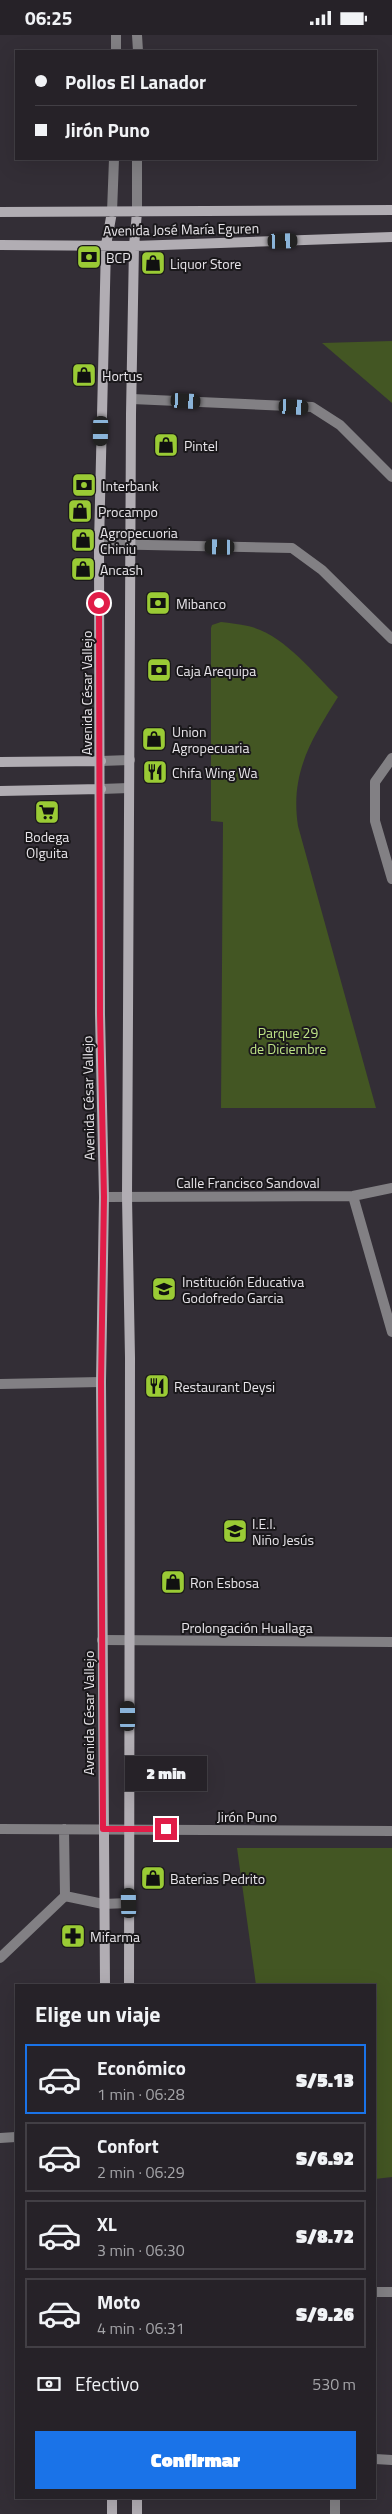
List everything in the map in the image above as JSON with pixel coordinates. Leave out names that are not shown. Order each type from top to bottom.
[{"type":"main road","name":"Avenida José María Eguren","points":[[0,212],[392,210]]},
{"type":"main road","name":"Avenida César Vallejo","points":[[105,1984],[101,1382],[104,1197],[100,1014],[101,761],[99,544],[106,245],[112,212]]},
{"type":"main road","points":[[129,1984],[130,1358],[127,1197],[132,399],[134,246],[137,212]]},
{"type":"main road","name":"Avenida José María Eguren","points":[[0,245],[134,246],[392,237]]},
{"type":"main road","points":[[0,762],[101,761]]},
{"type":"main road","points":[[0,791],[100,789]]},
{"type":"main road","points":[[112,2499],[112,2514]]},
{"type":"main road","points":[[136,2499],[137,2514]]},
{"type":"street","points":[[116,35],[116,50]]},
{"type":"street","points":[[137,35],[138,50]]},
{"type":"street","points":[[112,212],[114,160]]},
{"type":"street","points":[[137,160],[137,212]]},
{"type":"street","points":[[132,399],[312,407],[340,425],[392,477]]},
{"type":"street","points":[[99,544],[131,546],[292,547],[322,570],[392,639]]},
{"type":"street","points":[[392,758],[375,782],[375,821],[392,879]]},
{"type":"street","points":[[101,761],[130,760]]},
{"type":"street","points":[[100,789],[130,788]]},
{"type":"street","name":"Calle Francisco Sandoval","points":[[104,1197],[353,1196],[392,1187]]},
{"type":"street","points":[[353,1196],[392,1332]]},
{"type":"street","points":[[0,1384],[101,1382]]},
{"type":"street","name":"Prolongación Huallaga","points":[[102,1639],[392,1642]]},
{"type":"street","name":"Jirón Puno","points":[[0,1829],[392,1831]]},
{"type":"street","points":[[0,1958],[66,1896],[64,1829]]},
{"type":"street","points":[[66,1896],[103,1903],[129,1903]]},
{"type":"street","points":[[0,2138],[15,2137]]},
{"type":"street","points":[[376,2291],[392,2292]]},
{"type":"street","points":[[376,2459],[392,2460]]},
{"type":"street","points":[[335,2499],[335,2514]]},
{"type":"green space","points":[[392,341],[392,403],[322,343]]},
{"type":"green space","name":"Parque 29 de Diciembre","points":[[221,622],[248,626],[274,637],[297,655],[338,697],[319,728],[305,758],[300,773],[296,807],[298,826],[376,1108],[221,1108],[223,822],[211,821],[211,628],[212,625]]},
{"type":"green space","points":[[237,1848],[392,1848],[392,2177],[376,2179],[376,1984],[256,1984]]},
{"type":"place","name":"BCP","points":[[89,257]]},
{"type":"place","name":"Liquor Store","points":[[153,263]]},
{"type":"place","name":"Hortus","points":[[84,375]]},
{"type":"place","name":"Pintel","points":[[166,445]]},
{"type":"place","name":"Interbank","points":[[84,485]]},
{"type":"place","name":"Procampo","points":[[80,511]]},
{"type":"place","name":"Agropecuoria Chiniu","points":[[83,540]]},
{"type":"place","name":"Ancash","points":[[83,569]]},
{"type":"place","name":"Mibanco","points":[[158,603]]},
{"type":"place","name":"Caja Arequipa","points":[[159,670]]},
{"type":"place","name":"Union Agropecuaria","points":[[154,739]]},
{"type":"place","name":"Chifa Wing Wa","points":[[155,772]]},
{"type":"place","name":"Bodega Olguita","points":[[47,812]]},
{"type":"place","name":"Institución Educativa Godofredo Garcia","points":[[164,1289]]},
{"type":"place","name":"Restaurant Deysi","points":[[157,1386]]},
{"type":"place","name":"I.E.I. Niño Jesús","points":[[235,1531]]},
{"type":"place","name":"Ron Esbosa","points":[[173,1582]]},
{"type":"place","name":"Baterias Pedrito","points":[[153,1878]]},
{"type":"place","name":"Mifarma","points":[[73,1936]]},
{"type":"route","points":[[99,603],[101,761],[100,1014],[104,1197],[101,1382],[103,1829],[166,1829]]}]
